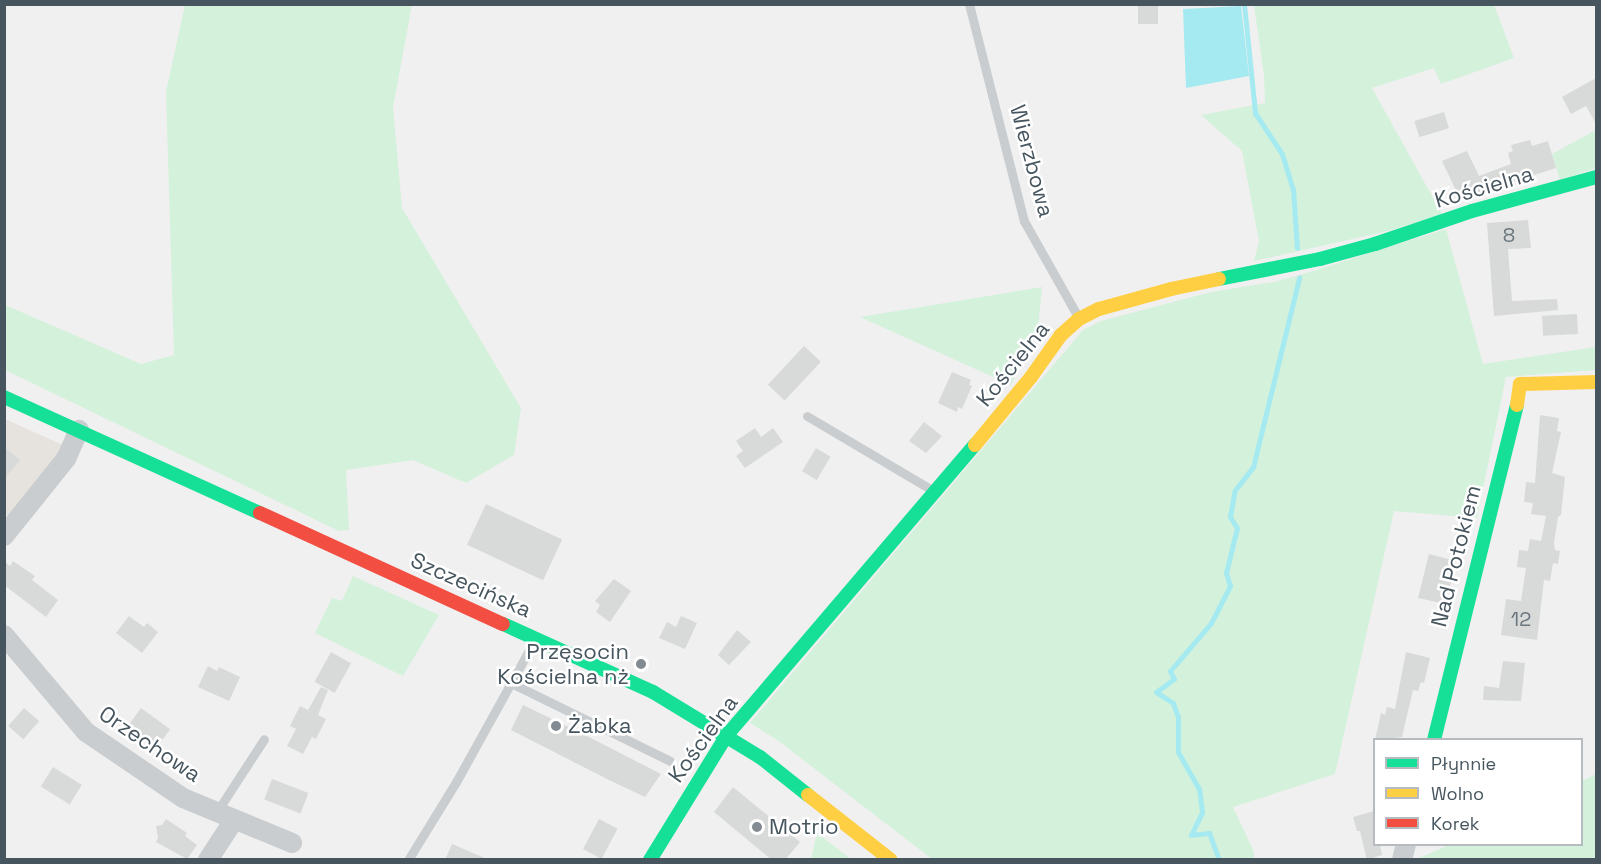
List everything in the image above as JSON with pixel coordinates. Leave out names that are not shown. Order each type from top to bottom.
[{"type":"street","name":"Kościelna","points":[[650,860],[727,735],[936,492],[1030,377],[1061,335],[1079,319],[1099,309],[1171,289],[1364,248],[1465,213],[1596,177]]},
{"type":"street","name":"Nad Potokiem","points":[[1435,738],[1513,428],[1520,384],[1596,382]]},
{"type":"street","name":"Szczecińska","points":[[4,397],[634,682],[727,735],[798,785],[891,860]]},
{"type":"street","points":[[4,536],[66,459],[79,430]]},
{"type":"street","name":"Orzechowa","points":[[4,635],[86,732],[183,798],[292,843]]},
{"type":"street","points":[[208,860],[225,816]]},
{"type":"lane","name":"Wierzbowa","points":[[969,4],[1024,220],[1079,319]]},
{"type":"lane","points":[[807,416],[936,492]]},
{"type":"lane","points":[[408,860],[456,782],[536,638]]},
{"type":"lane","points":[[511,683],[670,761]]},
{"type":"lane","points":[[225,816],[264,739]]},
{"type":"shaded area","points":[[5,419],[72,449],[14,519],[5,514]]},
{"type":"green space","points":[[185,5],[412,5],[393,107],[402,208],[521,408],[514,455],[466,483],[413,460],[346,470],[349,530],[339,531],[5,370],[5,305],[141,364],[174,355],[166,92]]},
{"type":"green space","points":[[1254,5],[1494,5],[1514,58],[1441,84],[1434,68],[1372,88],[1442,214],[1388,231],[1254,261],[1259,241],[1242,151],[1201,115],[1265,103],[1264,76]]},
{"type":"green space","points":[[1596,130],[1596,168],[1560,180],[1552,154]]},
{"type":"green space","points":[[1446,229],[1483,364],[1596,347],[1596,370],[1506,377],[1477,518],[1394,511],[1335,774],[1233,807],[1254,852],[1254,859],[932,859],[776,739],[750,723],[1083,330],[1101,321],[1211,292],[1274,282],[1310,272]]},
{"type":"green space","points":[[1042,287],[1038,328],[1011,385],[860,317]]},
{"type":"green space","points":[[353,576],[439,615],[403,676],[315,633],[332,598],[342,601]]},
{"type":"green space","points":[[1596,774],[1596,859],[1417,859],[1447,846],[1583,846],[1583,780]]},
{"type":"green space","points":[[817,833],[851,859],[811,859]]},
{"type":"water","points":[[1241,6],[1249,76],[1186,88],[1183,9]]},
{"type":"building","points":[[1138,4],[1158,4],[1158,24],[1138,24]]},
{"type":"building","points":[[1596,78],[1596,124],[1586,106],[1571,114],[1562,97]]},
{"type":"building","points":[[1444,112],[1449,128],[1419,137],[1414,121]]},
{"type":"building","points":[[1530,140],[1532,146],[1548,141],[1556,168],[1460,199],[1442,161],[1467,151],[1479,176],[1511,164],[1508,153],[1513,151],[1511,145]]},
{"type":"building","points":[[1528,220],[1531,248],[1508,249],[1512,301],[1557,299],[1558,310],[1494,316],[1487,223]]},
{"type":"building","points":[[1577,314],[1578,334],[1543,336],[1542,316]]},
{"type":"building","points":[[804,346],[821,362],[785,400],[768,385]]},
{"type":"building","points":[[952,372],[971,380],[969,385],[972,386],[962,409],[958,407],[957,412],[938,403]]},
{"type":"building","points":[[1540,415],[1559,418],[1557,431],[1561,432],[1552,473],[1565,477],[1561,515],[1558,517],[1554,543],[1555,550],[1560,551],[1558,564],[1553,563],[1550,581],[1544,580],[1537,640],[1501,635],[1506,599],[1521,601],[1526,568],[1517,567],[1519,550],[1528,551],[1530,539],[1541,541],[1546,516],[1531,514],[1533,503],[1524,502],[1526,482],[1535,483]]},
{"type":"building","points":[[924,422],[942,436],[926,453],[909,441]]},
{"type":"building","points":[[755,428],[761,437],[773,428],[783,442],[745,468],[736,456],[743,451],[736,441]]},
{"type":"building","points":[[4,447],[20,460],[4,479]]},
{"type":"building","points":[[816,448],[831,457],[817,480],[802,471]]},
{"type":"building","points":[[486,504],[562,539],[543,580],[467,545]]},
{"type":"building","points":[[1429,554],[1452,560],[1448,573],[1453,574],[1451,583],[1448,591],[1444,590],[1441,603],[1418,598]]},
{"type":"building","points":[[4,561],[10,566],[13,561],[35,576],[32,580],[58,600],[46,617],[4,585]]},
{"type":"building","points":[[614,579],[631,591],[610,622],[596,612],[600,605],[595,601]]},
{"type":"building","points":[[129,616],[144,627],[147,623],[158,632],[142,653],[116,633]]},
{"type":"building","points":[[681,616],[697,623],[685,649],[659,638],[667,622],[676,627]]},
{"type":"building","points":[[737,630],[751,642],[729,665],[718,655]]},
{"type":"building","points":[[331,652],[351,663],[335,693],[315,682]]},
{"type":"building","points":[[1406,652],[1430,658],[1424,683],[1421,682],[1418,691],[1413,690],[1402,737],[1375,738],[1381,713],[1385,715],[1387,707],[1395,709]]},
{"type":"building","points":[[1503,661],[1525,663],[1521,701],[1483,700],[1484,686],[1499,688]]},
{"type":"building","points":[[208,666],[217,671],[219,667],[240,677],[229,701],[198,687]]},
{"type":"building","points":[[321,687],[328,690],[318,715],[326,719],[316,739],[312,737],[303,754],[287,746],[296,729],[290,726],[300,706],[308,710]]},
{"type":"building","points":[[523,705],[661,774],[645,797],[609,780],[511,730]]},
{"type":"building","points":[[24,708],[39,721],[23,739],[8,726]]},
{"type":"building","points":[[141,708],[170,729],[156,749],[127,727]]},
{"type":"building","points":[[53,767],[82,785],[70,805],[41,787]]},
{"type":"building","points":[[272,779],[308,793],[301,814],[264,800]]},
{"type":"building","name":"Motrio","points":[[733,787],[800,842],[785,860],[772,860],[714,812]]},
{"type":"building","points":[[1373,811],[1373,846],[1380,846],[1382,855],[1367,860],[1360,831],[1357,831],[1353,817]]},
{"type":"building","points":[[166,819],[187,833],[185,836],[197,845],[187,859],[156,842],[158,838],[156,826],[162,825]]},
{"type":"building","points":[[599,819],[618,829],[602,859],[583,849]]},
{"type":"building","points":[[452,844],[487,859],[487,860],[445,860]]},
{"type":"waterway","points":[[1244,4],[1255,113],[1282,154],[1293,189],[1297,248]]},
{"type":"waterway","points":[[1219,860],[1209,833],[1191,835],[1202,812],[1199,789],[1178,752],[1178,717],[1173,703],[1156,692],[1174,679],[1170,671],[1211,623],[1230,586],[1226,573],[1237,528],[1230,517],[1235,490],[1253,467],[1299,278]]},
{"type":"traffic: fast","points":[[1219,279],[1320,259],[1375,244],[1472,211],[1596,177]]},
{"type":"traffic: fast","points":[[4,397],[260,513]]},
{"type":"traffic: fast","points":[[1434,738],[1517,405]]},
{"type":"traffic: fast","points":[[650,860],[727,735],[975,445]]},
{"type":"traffic: fast","points":[[503,624],[653,692],[760,757],[808,795]]},
{"type":"traffic: slow","points":[[975,445],[1031,377],[1061,335],[1079,319],[1099,309],[1171,289],[1219,279]]},
{"type":"traffic: slow","points":[[1517,405],[1520,384],[1596,382]]},
{"type":"traffic: slow","points":[[808,795],[891,860]]},
{"type":"traffic: jam","points":[[260,513],[503,624]]},
{"type":"place","name":"Przęsocin Kościelna nż","points":[[641,664]]},
{"type":"place","name":"Żabka","points":[[556,726]]},
{"type":"place","name":"Motrio","points":[[757,827]]}]
